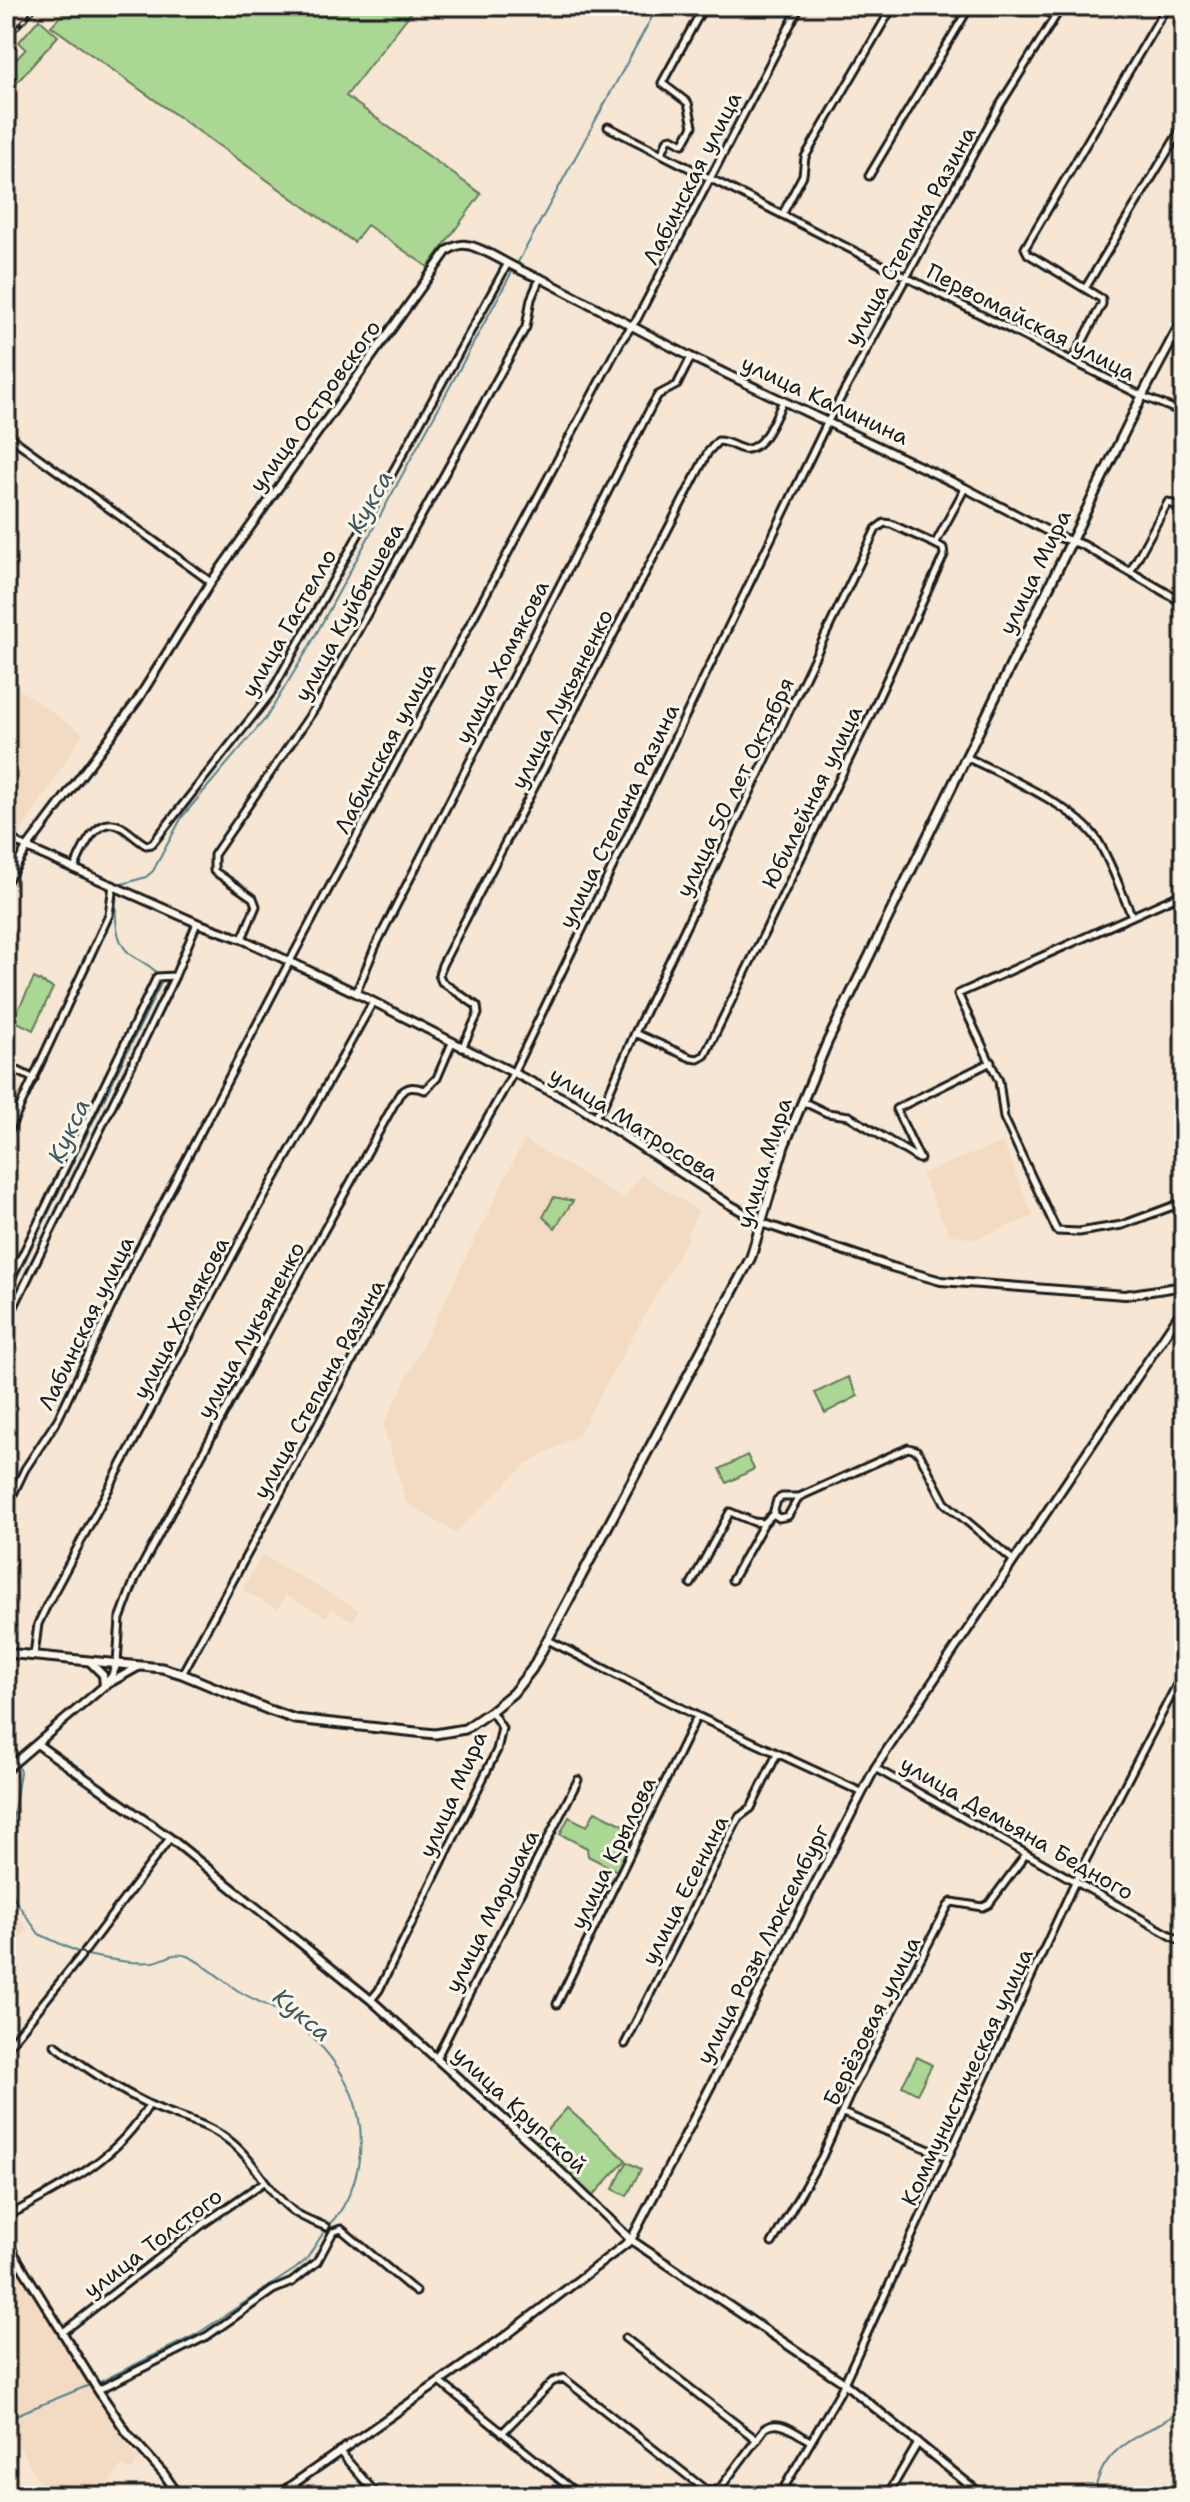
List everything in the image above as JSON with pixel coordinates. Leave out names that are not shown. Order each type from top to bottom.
[{"type":"main road","name":"улица Мира","points":[[491,1711],[513,1693],[532,1669],[751,1257],[784,1146],[846,1003],[1070,541],[1184,317]]},
{"type":"main road","points":[[6,1653],[117,1663],[182,1674],[269,1710],[327,1724],[435,1734],[465,1729],[491,1711]]},
{"type":"street","points":[[662,153],[668,139],[683,144],[693,126],[688,103],[662,83],[704,6]]},
{"type":"street","name":"Лабинская улица","points":[[6,1509],[25,1469],[58,1419],[134,1259],[289,963],[621,341],[632,327],[800,6]]},
{"type":"street","points":[[782,215],[803,175],[805,157],[893,6]]},
{"type":"street","points":[[869,176],[970,6]]},
{"type":"street","points":[[1035,6],[1055,16]]},
{"type":"street","name":"улица Степана Разина","points":[[182,1674],[513,1072],[828,421],[1000,105],[1062,6]]},
{"type":"street","points":[[1073,360],[1102,299],[1028,254],[1025,248],[1167,6]]},
{"type":"street","points":[[1086,287],[1184,124]]},
{"type":"street","name":"Первомайская улица","points":[[608,127],[1142,396],[1184,413]]},
{"type":"street","name":"улица Калинина","points":[[447,251],[465,244],[522,273],[540,278],[691,357],[1083,545],[1184,603]]},
{"type":"street","name":"улица Островского","points":[[6,882],[27,848],[137,701],[211,582],[447,251]]},
{"type":"street","name":"улица Гастелло","points":[[74,869],[87,840],[101,827],[120,826],[140,842],[152,844],[271,693],[509,266]]},
{"type":"street","name":"улица Куйбышева","points":[[242,939],[256,906],[253,898],[214,871],[214,855],[315,708],[526,327],[531,299],[540,278]]},
{"type":"street","name":"улица Хомякова","points":[[356,993],[376,945],[652,405],[658,395],[677,385],[691,357]]},
{"type":"street","name":"улица Лукьяненко","points":[[462,1048],[478,1014],[477,1006],[442,982],[439,975],[442,965],[708,452],[718,441],[745,449],[754,447],[763,440],[784,400]]},
{"type":"street","points":[[6,434],[211,582]]},
{"type":"street","name":"Юбилейная улица","points":[[635,1033],[691,1058],[698,1059],[705,1055],[869,718],[944,555],[943,548],[935,544],[965,488]]},
{"type":"street","points":[[1130,572],[1168,502],[1184,510]]},
{"type":"street","name":"улица 50 лет Октября","points":[[595,1116],[604,1104],[876,529],[884,523],[891,524],[935,544]]},
{"type":"street","points":[[966,756],[1040,794],[1084,825],[1098,841],[1132,916]]},
{"type":"street","name":"улица Матросова","points":[[6,836],[197,923],[242,939],[513,1072],[595,1116],[762,1223],[941,1281],[1125,1295],[1184,1286]]},
{"type":"street","points":[[6,1137],[109,915],[117,887]]},
{"type":"street","points":[[1184,893],[958,994],[999,1081],[1004,1118],[1057,1231],[1079,1232],[1122,1225],[1184,1202]]},
{"type":"street","points":[[6,1323],[175,976],[197,923]]},
{"type":"street","points":[[6,1289],[157,977],[175,976]]},
{"type":"street","name":"улица Хомякова","points":[[34,1655],[38,1624],[47,1605],[252,1219],[373,1002]]},
{"type":"street","name":"улица Лукьяненко","points":[[117,1663],[120,1619],[135,1579],[262,1342],[399,1095],[405,1088],[413,1086],[425,1090],[432,1085],[452,1043]]},
{"type":"street","points":[[802,1101],[827,1113],[849,1116],[920,1159],[896,1109],[991,1062]]},
{"type":"street","points":[[6,1065],[34,1079]]},
{"type":"street","points":[[6,1257],[18,1263]]},
{"type":"street","name":"улица Розы Люксембург","points":[[276,2496],[440,2382],[631,2240],[875,1768],[1184,1307]]},
{"type":"street","points":[[732,1580],[764,1523],[773,1514],[777,1500],[799,1497],[908,1448],[920,1455],[945,1503],[1013,1560]]},
{"type":"street","points":[[773,1514],[779,1518],[788,1516],[799,1497]]},
{"type":"street","points":[[691,1584],[730,1512],[764,1523]]},
{"type":"street","points":[[548,1640],[697,1716],[861,1792]]},
{"type":"street","points":[[88,1660],[103,1675],[104,1686]]},
{"type":"street","points":[[6,1770],[104,1686],[117,1663]]},
{"type":"street","points":[[104,1686],[140,1666]]},
{"type":"street","name":"Коммунистическая улица","points":[[779,2496],[840,2392],[1075,1882],[1184,1671]]},
{"type":"street","name":"улица Мира","points":[[371,2000],[379,1990],[497,1750],[502,1728],[491,1711]]},
{"type":"street","name":"улица Крылова","points":[[557,2004],[697,1716]]},
{"type":"street","name":"улица Крупской","points":[[37,1744],[170,1838],[371,2000],[437,2057],[631,2240],[843,2382],[983,2496]]},
{"type":"street","name":"улица Есенина","points":[[625,2044],[739,1817],[751,1808],[777,1754]]},
{"type":"street","name":"улица Демьяна Бедного","points":[[875,1768],[1184,1943]]},
{"type":"street","name":"улица Маршака","points":[[437,2057],[578,1780]]},
{"type":"street","points":[[6,2049],[83,1954],[170,1838]]},
{"type":"street","name":"Берёзовая улица","points":[[772,2243],[822,2157],[948,1906],[952,1902],[983,1907],[989,1904],[1026,1854]]},
{"type":"street","points":[[55,2045],[85,2067],[149,2105],[208,2127],[228,2139],[254,2164],[265,2182],[292,2211],[326,2227]]},
{"type":"street","points":[[6,2217],[64,2186],[102,2159],[126,2139],[149,2105]]},
{"type":"street","points":[[843,2113],[946,2157]]},
{"type":"street","name":"улица Толстого","points":[[63,2332],[203,2224],[265,2182]]},
{"type":"street","points":[[96,2386],[207,2336],[273,2290],[292,2282],[317,2262],[333,2232],[341,2229],[416,2292]]},
{"type":"street","points":[[6,2241],[128,2434],[179,2496]]},
{"type":"street","points":[[625,2338],[757,2440]]},
{"type":"street","points":[[502,2433],[552,2382],[563,2378],[707,2491],[713,2492],[721,2487],[765,2428],[778,2423],[810,2441]]},
{"type":"street","points":[[440,2382],[580,2496]]},
{"type":"street","points":[[887,2496],[918,2443]]},
{"type":"street","points":[[339,2451],[378,2496]]},
{"type":"shaded area","points":[[6,680],[83,734],[17,838],[6,831]]},
{"type":"shaded area","points":[[524,1140],[624,1199],[641,1174],[699,1211],[686,1234],[689,1236],[578,1435],[526,1464],[455,1533],[406,1502],[383,1426]]},
{"type":"shaded area","points":[[1003,1142],[1033,1216],[975,1239],[949,1234],[921,1174]]},
{"type":"shaded area","points":[[262,1555],[359,1610],[353,1621],[331,1609],[326,1617],[286,1595],[277,1609],[242,1590]]},
{"type":"shaded area","points":[[1184,1706],[1184,1755],[1167,1741]]},
{"type":"shaded area","points":[[6,1901],[29,1930],[6,1950]]},
{"type":"shaded area","points":[[6,2245],[128,2447],[140,2458],[131,2470],[122,2466],[98,2496],[48,2496],[6,2424]]},
{"type":"green space","points":[[70,6],[416,6],[346,96],[481,194],[428,267],[367,225],[354,242],[51,26]]},
{"type":"green space","points":[[39,19],[58,36],[6,95],[6,70],[26,49],[19,42]]},
{"type":"green space","points":[[34,978],[53,988],[33,1030],[13,1020]]},
{"type":"green space","points":[[554,1197],[573,1201],[555,1228],[543,1217]]},
{"type":"green space","points":[[848,1377],[858,1396],[825,1413],[815,1393]]},
{"type":"green space","points":[[747,1455],[754,1469],[727,1483],[720,1469]]},
{"type":"green space","points":[[595,1811],[636,1831],[617,1871],[588,1856],[587,1848],[560,1834],[569,1817],[587,1826]]},
{"type":"green space","points":[[917,2057],[932,2065],[917,2094],[902,2086]]},
{"type":"green space","points":[[567,2108],[626,2160],[592,2197],[536,2142]]},
{"type":"green space","points":[[627,2162],[641,2169],[627,2196],[613,2189]]},
{"type":"waterway","name":"Кукса","points":[[517,264],[658,6]]},
{"type":"waterway","name":"Кукса","points":[[119,885],[146,877],[153,871],[182,817],[266,718],[308,649],[513,270]]},
{"type":"waterway","name":"Кукса","points":[[117,891],[118,933],[124,948],[157,973]]},
{"type":"waterway","name":"Кукса","points":[[6,1299],[162,981],[160,978]]},
{"type":"waterway","name":"Кукса","points":[[6,1741],[15,1757]]},
{"type":"waterway","name":"Кукса","points":[[6,1862],[20,1772],[17,1763]]},
{"type":"waterway","name":"Кукса","points":[[6,1874],[15,1900],[39,1934],[80,1953]]},
{"type":"waterway","name":"Кукса","points":[[86,1955],[144,1962],[187,1956],[237,1990],[286,2016],[320,2045],[346,2081],[359,2121],[361,2143],[351,2190],[339,2213],[328,2225]]},
{"type":"waterway","name":"Кукса","points":[[98,2383],[197,2334],[295,2269],[306,2260],[325,2230]]},
{"type":"waterway","name":"Кукса","points":[[6,2419],[92,2384]]},
{"type":"waterway","name":"Кукса","points":[[1094,2496],[1099,2477],[1116,2451],[1184,2408]]},
{"type":"railway","points":[[6,39],[38,6]]}]
